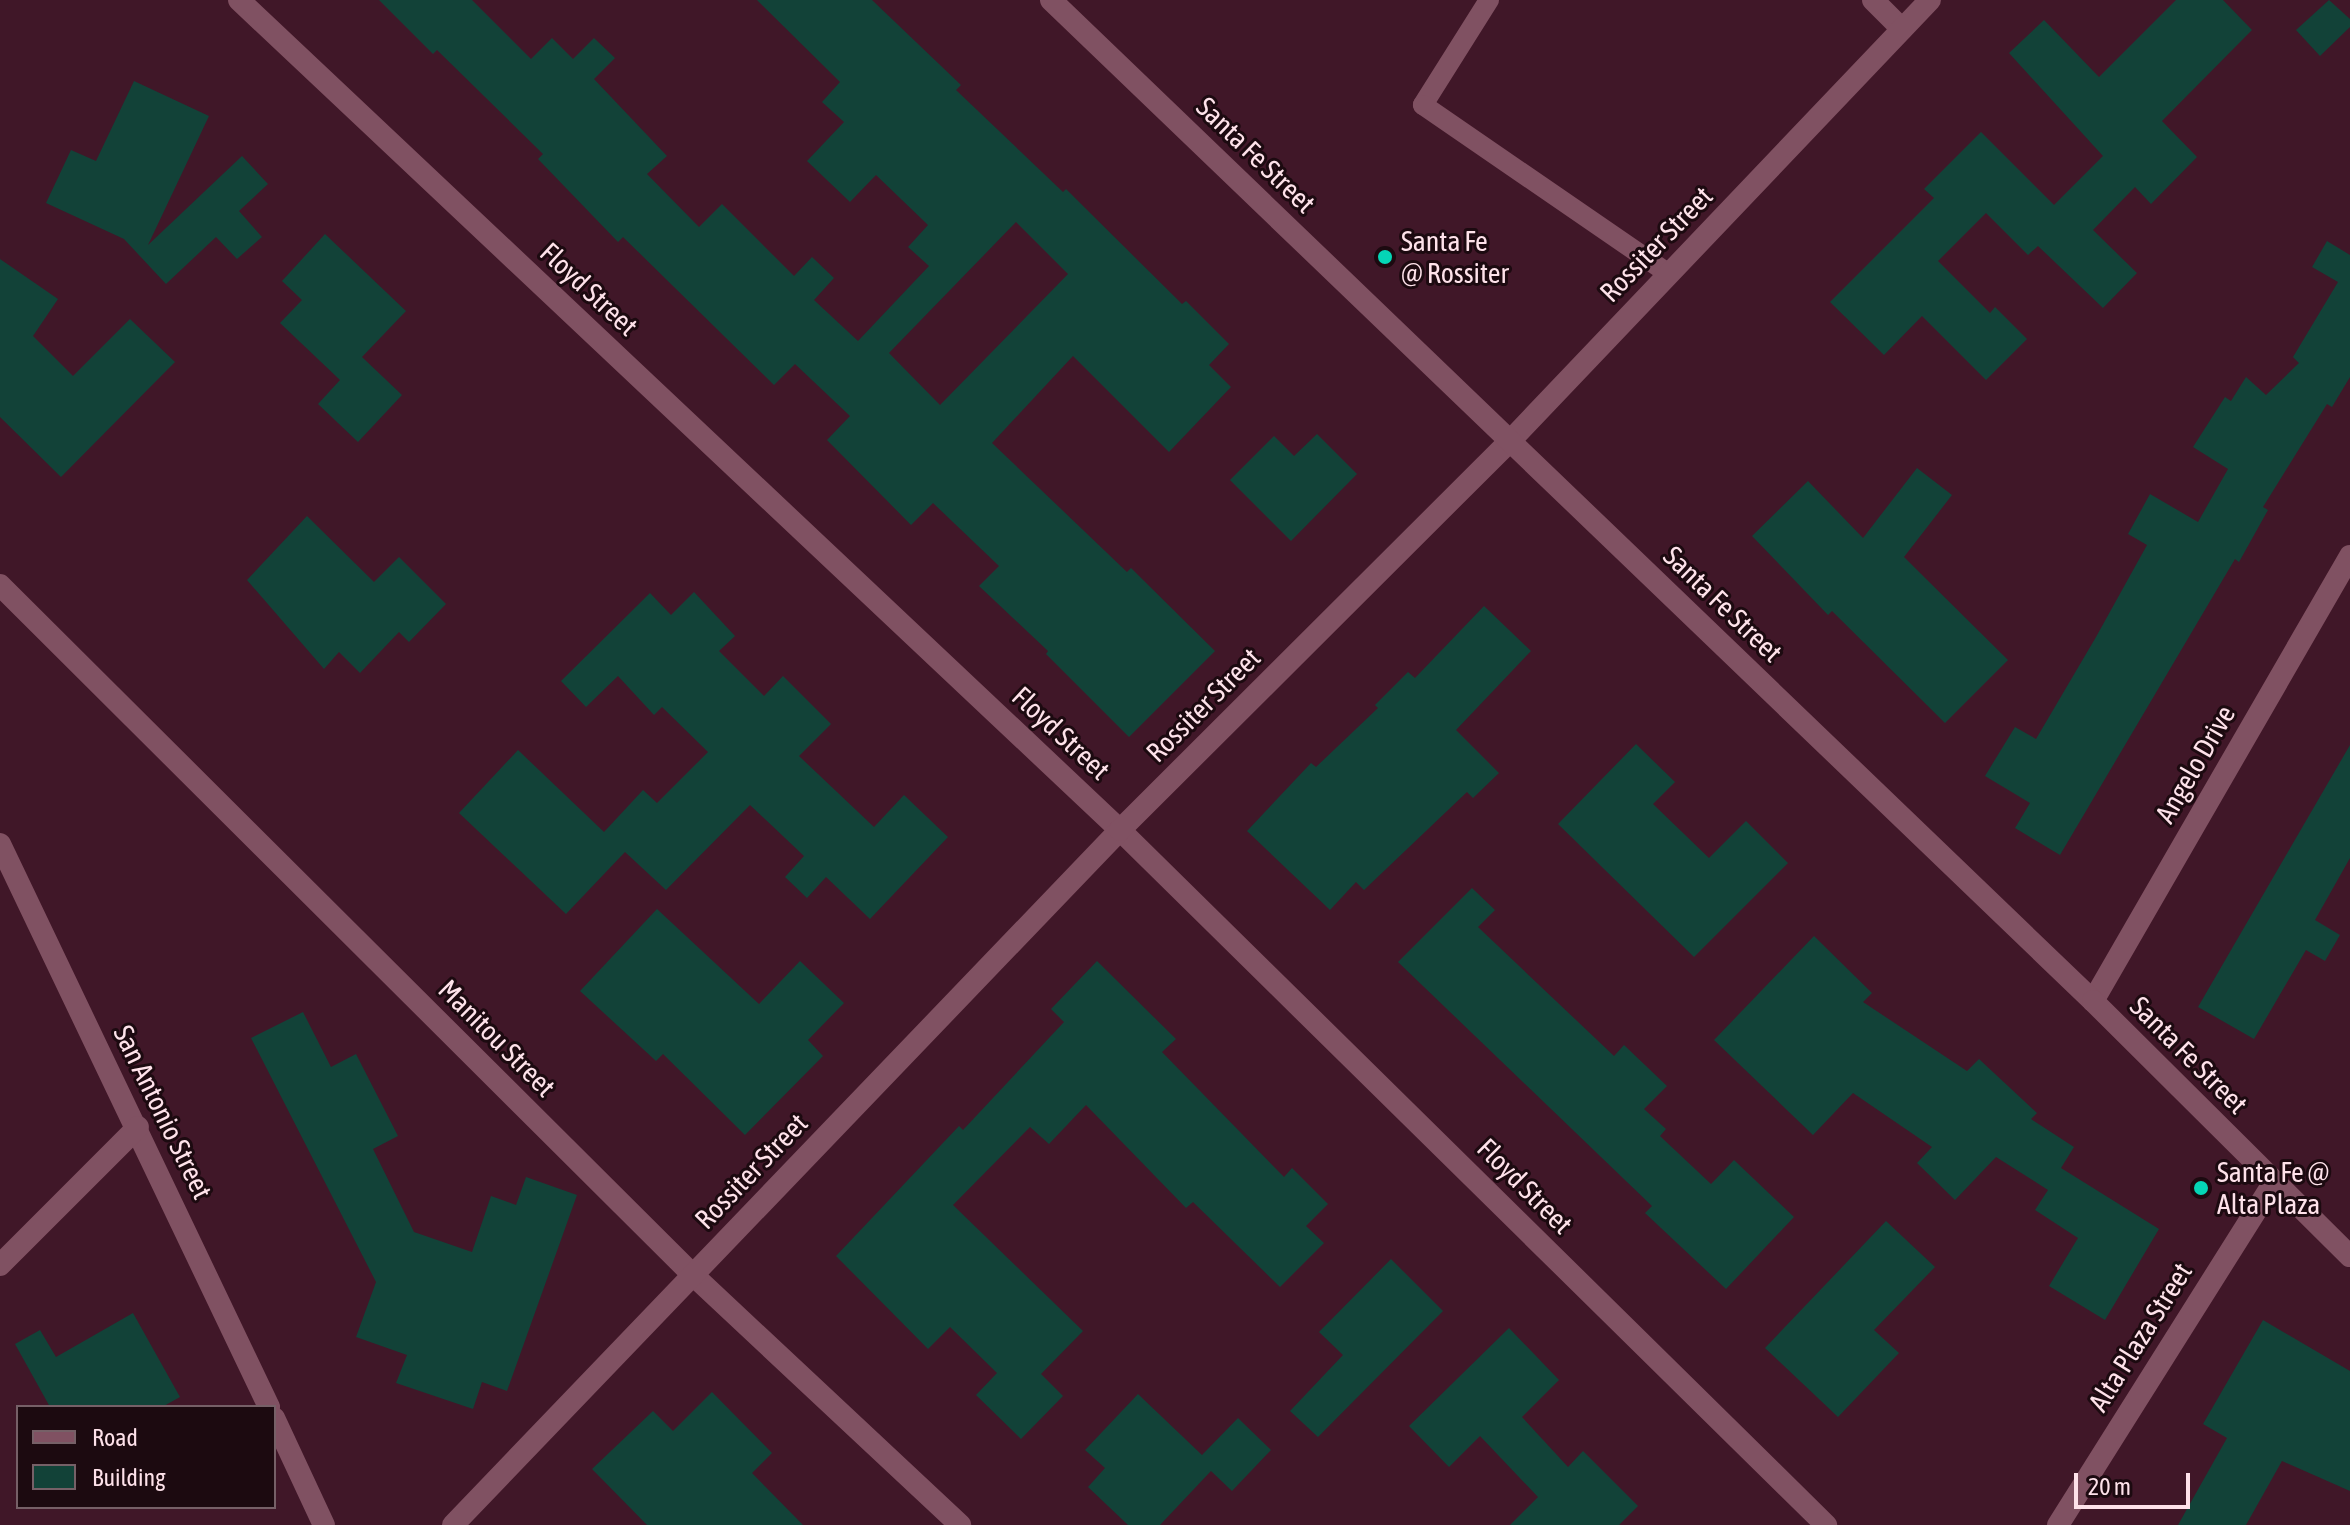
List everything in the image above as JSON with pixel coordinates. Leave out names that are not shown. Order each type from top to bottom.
[{"type":"street","name":"Floyd Street","points":[[239,0],[1120,830],[1826,1525]]},
{"type":"street","name":"Santa Fe Street","points":[[1051,0],[2093,1001],[2350,1256]]},
{"type":"street","points":[[1873,0],[1902,29]]},
{"type":"street","name":"Rossiter Street","points":[[453,1525],[1120,830],[1510,441],[1930,0]]},
{"type":"street","name":"Angelo Drive","points":[[2093,1001],[2350,556]]},
{"type":"street","name":"Manitou Street","points":[[0,585],[693,1275],[960,1525]]},
{"type":"street","name":"San Antonio Street","points":[[0,844],[138,1127],[268,1405]]},
{"type":"street","points":[[0,1265],[138,1127]]},
{"type":"street","name":"Alta Plaza Street","points":[[2058,1525],[2274,1182]]},
{"type":"street","points":[[276,1422],[324,1525]]},
{"type":"lane","points":[[1489,0],[1423,105],[1669,274]]},
{"type":"building","points":[[379,0],[472,0],[531,59],[552,38],[573,59],[594,38],[615,58],[594,79],[667,156],[647,174],[699,227],[722,204],[794,276],[812,257],[834,278],[814,300],[858,341],[929,266],[908,247],[928,225],[876,175],[850,202],[807,161],[844,122],[822,102],[840,82],[757,0],[872,0],[961,85],[956,90],[1063,192],[1066,189],[1182,304],[1186,301],[1229,344],[1209,365],[1231,387],[1169,452],[1073,356],[992,443],[1127,572],[1131,568],[1215,651],[1129,737],[1046,654],[1048,651],[979,586],[999,566],[933,503],[911,525],[827,440],[850,416],[795,364],[774,385],[623,237],[618,242],[538,159],[543,154],[437,50],[433,54]],"holes":[[[1016,222],[1068,274],[940,405],[889,353]]]},
{"type":"building","points":[[2176,0],[2223,0],[2252,30],[2162,121],[2197,157],[2151,204],[2135,187],[2093,230],[2137,273],[2103,308],[2038,246],[2028,255],[1986,213],[1938,261],[1990,313],[1995,307],[2027,339],[1986,380],[1922,316],[1884,355],[1830,302],[1934,198],[1924,189],[1981,132],[2054,205],[2103,156],[2009,53],[2044,20],[2099,77]]},
{"type":"building","points":[[2329,0],[2350,19],[2350,27],[2320,56],[2296,30]]},
{"type":"building","points":[[134,81],[209,116],[148,245],[242,156],[268,184],[239,211],[262,237],[237,259],[216,237],[166,284],[124,239],[46,203],[71,150],[96,161]]},
{"type":"building","points":[[325,234],[406,311],[362,357],[402,395],[358,442],[318,404],[340,380],[280,323],[302,300],[282,281]]},
{"type":"building","points":[[2327,241],[2350,255],[2350,377],[2332,407],[2327,404],[2263,507],[2268,510],[2239,562],[2235,559],[2060,855],[2015,828],[2030,803],[1985,776],[2015,727],[2036,739],[2096,637],[2147,545],[2128,534],[2150,494],[2198,522],[2228,469],[2193,447],[2225,397],[2231,401],[2246,377],[2266,395],[2299,363],[2293,357],[2338,282],[2312,267]]},
{"type":"building","points":[[0,259],[58,299],[33,336],[73,376],[130,319],[175,362],[61,477],[0,417]]},
{"type":"building","points":[[1317,434],[1357,474],[1291,541],[1230,480],[1274,436],[1294,456]]},
{"type":"building","points":[[1917,468],[1952,495],[1904,557],[2008,660],[1945,723],[1832,611],[1828,615],[1752,536],[1808,481],[1863,538]]},
{"type":"building","points":[[307,516],[374,582],[399,557],[446,604],[409,642],[399,632],[360,673],[339,652],[324,669],[247,580]]},
{"type":"building","points":[[694,592],[735,636],[719,651],[764,696],[783,676],[831,724],[799,756],[874,827],[904,795],[948,837],[870,919],[826,877],[807,898],[785,877],[804,856],[750,805],[666,890],[625,852],[566,914],[459,813],[518,750],[604,832],[643,790],[657,803],[708,752],[662,707],[654,715],[618,676],[586,707],[561,681],[650,593],[671,615]]},
{"type":"building","points":[[1484,606],[1531,651],[1456,730],[1499,773],[1473,798],[1467,792],[1364,890],[1356,882],[1330,910],[1247,831],[1311,763],[1316,767],[1378,708],[1375,705],[1408,672],[1415,678]]},
{"type":"building","points":[[1636,744],[1675,782],[1653,804],[1709,858],[1746,821],[1788,863],[1694,957],[1558,824]]},
{"type":"building","points":[[2350,745],[2350,858],[2315,920],[2340,935],[2325,961],[2306,950],[2254,1039],[2198,1007]]},
{"type":"building","points":[[1472,888],[1495,910],[1478,927],[1614,1056],[1624,1045],[1667,1086],[1644,1109],[1666,1129],[1660,1136],[1711,1184],[1734,1160],[1794,1217],[1726,1289],[1645,1213],[1652,1206],[1398,962]]},
{"type":"building","points":[[657,909],[759,1004],[800,961],[844,1003],[808,1040],[823,1056],[745,1135],[663,1054],[656,1061],[580,991]]},
{"type":"building","points":[[1814,936],[1872,993],[1863,1002],[1967,1071],[1979,1059],[2037,1113],[2031,1119],[2074,1147],[2061,1168],[2159,1229],[2105,1320],[2049,1286],[2078,1238],[2035,1210],[2048,1190],[1996,1157],[1955,1200],[1917,1163],[1932,1147],[1853,1093],[1813,1135],[1714,1040]]},
{"type":"building","points":[[1097,961],[1176,1039],[1162,1052],[1284,1177],[1292,1168],[1328,1204],[1306,1226],[1324,1243],[1280,1287],[1193,1202],[1186,1208],[1086,1105],[1049,1144],[1030,1127],[953,1205],[1083,1331],[1041,1374],[1063,1396],[1021,1439],[976,1395],[997,1373],[950,1327],[928,1349],[836,1256],[959,1126],[963,1130],[1064,1022],[1051,1009]]},
{"type":"building","points":[[303,1012],[331,1067],[356,1054],[398,1136],[373,1149],[414,1232],[472,1252],[491,1196],[516,1205],[526,1177],[577,1195],[507,1391],[482,1382],[473,1409],[396,1383],[407,1355],[356,1337],[376,1282],[251,1038]]},
{"type":"building","points":[[1886,1221],[1935,1267],[1874,1330],[1899,1353],[1838,1417],[1765,1348]]},
{"type":"building","points":[[1391,1259],[1443,1311],[1318,1437],[1290,1411],[1343,1355],[1319,1332]]},
{"type":"building","points":[[133,1313],[180,1397],[166,1405],[49,1405],[15,1344],[40,1330],[56,1357]]},
{"type":"building","points":[[2263,1320],[2350,1371],[2350,1491],[2282,1461],[2246,1525],[2178,1525],[2227,1438],[2203,1424]]},
{"type":"building","points":[[1509,1328],[1559,1380],[1522,1417],[1568,1467],[1583,1451],[1638,1506],[1619,1525],[1510,1525],[1538,1497],[1480,1436],[1449,1467],[1409,1426]]},
{"type":"building","points":[[712,1392],[772,1453],[752,1473],[803,1525],[647,1525],[592,1469],[653,1411],[673,1431]]},
{"type":"building","points":[[1138,1394],[1202,1455],[1238,1418],[1271,1450],[1232,1491],[1211,1471],[1160,1525],[1128,1525],[1088,1487],[1105,1468],[1085,1450]]},
{"type":"place","name":"Santa Fe @ Rossiter","points":[[1385,257]]},
{"type":"place","name":"Santa Fe @ Alta Plaza","points":[[2201,1188]]}]
